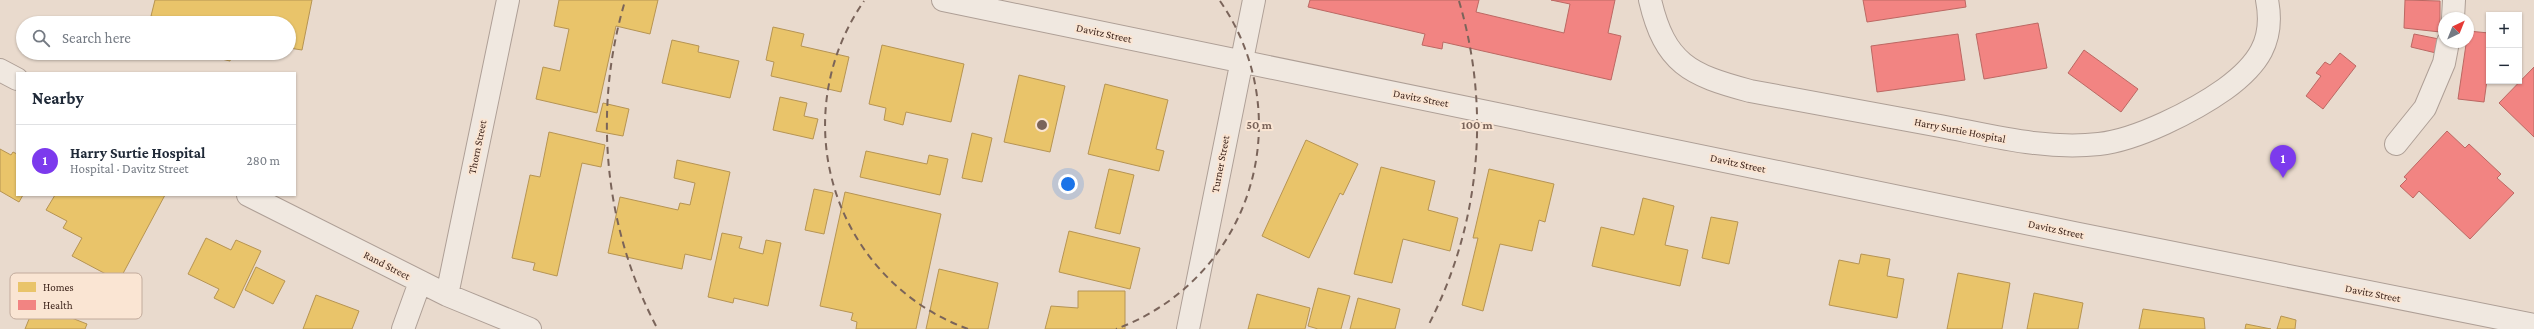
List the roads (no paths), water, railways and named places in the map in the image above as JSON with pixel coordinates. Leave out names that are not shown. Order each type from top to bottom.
[{"type":"street","name":"Thorn Street","points":[[446,295],[508,0]]},
{"type":"street","name":"Davitz Street","points":[[943,0],[2082,235],[2534,325]]},
{"type":"street","name":"Turner Street","points":[[1188,329],[1240,62],[1254,0]]},
{"type":"street","name":"Harry Surtie Hospital","points":[[1650,0],[1655,22],[1665,45],[1684,64],[1712,81],[1750,91],[2041,145],[2100,144],[2150,129],[2206,103],[2234,82],[2258,57],[2269,35],[2270,15],[2267,0]]},
{"type":"street","points":[[2453,12],[2454,0]]},
{"type":"street","points":[[2396,144],[2425,108],[2444,63],[2447,48]]},
{"type":"street","points":[[0,70],[16,78]]},
{"type":"street","name":"Rand Street","points":[[250,196],[446,295],[530,329]]},
{"type":"street","points":[[403,329],[420,282]]},
{"type":"place","name":"Harry Surtie Hospital","points":[[2283,178]]}]
